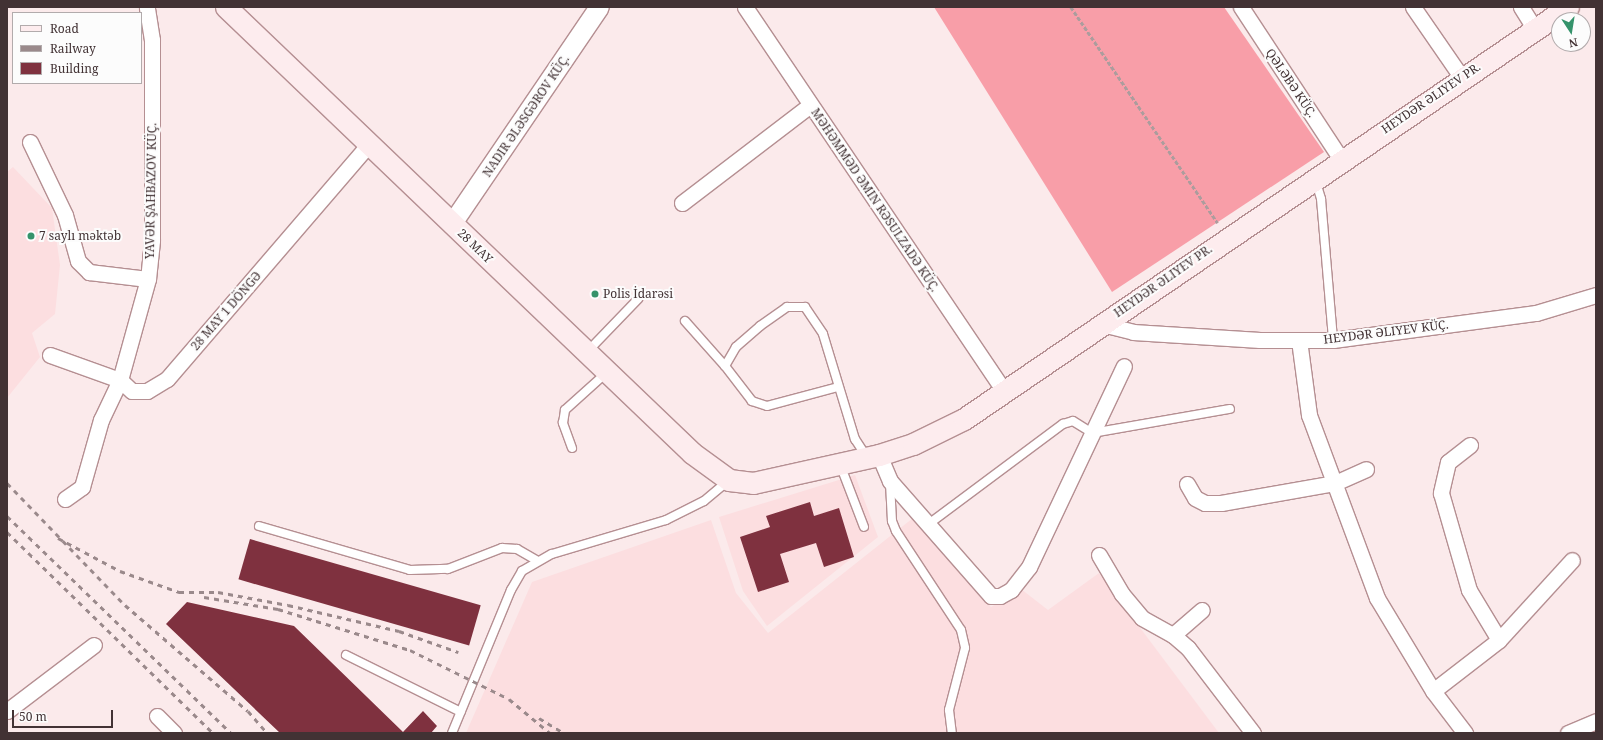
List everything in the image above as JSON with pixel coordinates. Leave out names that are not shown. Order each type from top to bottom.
[{"type":"main road","name":"28 MAY","points":[[226,7],[452,223],[605,374],[692,453],[729,480]]},
{"type":"main road","name":"HEYDƏR ƏLIYEV PR.","points":[[729,480],[753,483],[841,467],[873,457],[941,431],[1005,392],[1341,158],[1568,7]]},
{"type":"street","name":"YAVƏR ŞAHBAZOV KÜÇ.","points":[[65,499],[82,487],[101,420],[120,380],[148,279],[152,240],[152,40],[147,7]]},
{"type":"street","name":"NADIR ƏLƏSGƏROV KÜÇ.","points":[[452,223],[599,7]]},
{"type":"street","name":"MƏHƏMMƏD ƏMIN RƏSULZADƏ KÜÇ.","points":[[745,7],[1005,392]]},
{"type":"street","name":"QƏLƏBƏ KÜÇ.","points":[[1241,7],[1341,158]]},
{"type":"street","points":[[1413,7],[1462,78]]},
{"type":"street","points":[[1521,7],[1535,29]]},
{"type":"street","points":[[682,203],[810,105]]},
{"type":"street","points":[[30,142],[66,215],[78,261],[89,272],[148,279]]},
{"type":"street","name":"28 MAY 1 DÖNGƏ","points":[[50,355],[120,380],[132,391],[147,392],[167,379],[369,144]]},
{"type":"street","name":"HEYDƏR ƏLIYEV KÜÇ.","points":[[1102,324],[1133,332],[1299,340],[1334,340],[1536,313],[1596,295]]},
{"type":"street","points":[[1299,340],[1309,415],[1377,598],[1433,690],[1465,733]]},
{"type":"street","points":[[873,457],[890,481],[930,523],[991,596],[1000,596],[1011,590],[1029,566],[1124,366]]},
{"type":"street","points":[[1470,446],[1448,462],[1441,493],[1469,590],[1498,640]]},
{"type":"street","points":[[1187,484],[1195,498],[1205,503],[1221,503],[1335,483],[1366,469]]},
{"type":"street","points":[[1099,555],[1122,594],[1142,618],[1173,635],[1253,733]]},
{"type":"street","points":[[1433,690],[1498,640],[1572,560]]},
{"type":"street","points":[[1173,635],[1202,610]]},
{"type":"street","points":[[7,711],[94,645]]},
{"type":"street","points":[[157,716],[174,733]]},
{"type":"street","points":[[1568,733],[1596,722]]},
{"type":"lane","points":[[1315,177],[1321,199],[1334,340]]},
{"type":"lane","points":[[585,354],[638,299]]},
{"type":"lane","points":[[725,366],[736,347],[760,326],[787,307],[805,308],[822,334],[855,439],[873,457]]},
{"type":"lane","points":[[685,321],[725,366],[752,401],[767,406],[838,387]]},
{"type":"lane","points":[[572,448],[563,423],[566,410],[605,374]]},
{"type":"lane","points":[[930,523],[1063,424],[1074,421],[1092,433],[1230,409]]},
{"type":"lane","points":[[841,467],[864,527]]},
{"type":"lane","points":[[452,733],[510,590],[522,571],[536,560],[666,520],[704,501],[729,480]]},
{"type":"lane","points":[[890,481],[892,521],[896,531],[961,630],[965,648],[949,710],[952,733]]},
{"type":"lane","points":[[259,526],[410,570],[448,569],[502,548],[517,549],[536,560]]},
{"type":"lane","points":[[346,655],[461,712]]},
{"type":"path","points":[[1072,7],[1218,224]]},
{"type":"shaded area","points":[[934,7],[1224,7],[1324,152],[1112,292]]},
{"type":"shaded area","name":"7 saylı məktəb","points":[[13,167],[52,208],[60,265],[55,314],[32,333],[40,357],[7,398],[7,172]]},
{"type":"shaded area","points":[[855,475],[878,537],[767,626],[743,591],[719,517]]},
{"type":"shaded area","points":[[913,518],[991,607],[1021,589],[1048,610],[1099,573],[1219,733],[466,733],[532,582],[711,520],[736,593],[768,633]]},
{"type":"building","points":[[810,502],[814,516],[839,508],[854,557],[824,567],[816,543],[780,554],[789,582],[758,592],[740,537],[770,527],[766,516]]},
{"type":"building","points":[[250,539],[481,605],[469,646],[238,579]]},
{"type":"building","points":[[187,602],[294,626],[403,732],[423,711],[437,726],[431,733],[280,733],[166,624]]},
{"type":"railway","points":[[7,483],[125,605],[248,711],[267,733]]},
{"type":"railway","points":[[7,516],[231,733]]},
{"type":"railway","points":[[7,532],[213,733]]},
{"type":"railway","points":[[58,538],[120,571],[179,592],[218,592],[288,605],[399,631],[458,652]]},
{"type":"railway","points":[[204,597],[278,609],[410,650],[509,699],[550,733]]},
{"type":"railway","points":[[539,718],[564,733]]},
{"type":"place","name":"7 saylı məktəb","points":[[31,236]]},
{"type":"place","name":"Polis İdarəsi","points":[[595,294]]}]
